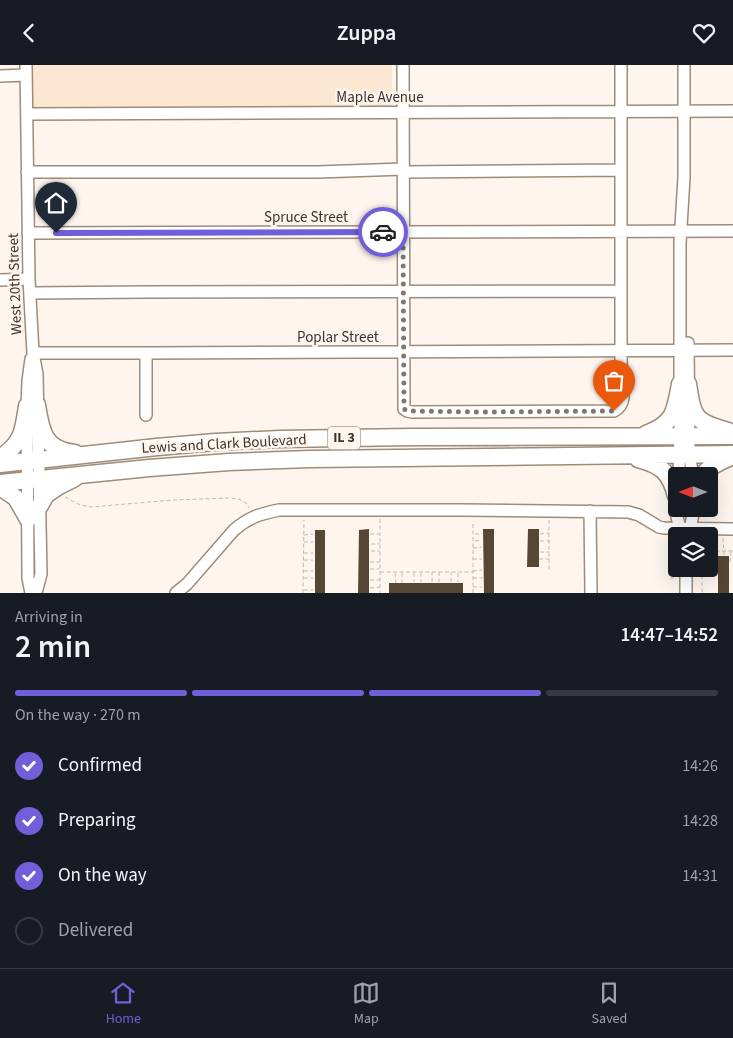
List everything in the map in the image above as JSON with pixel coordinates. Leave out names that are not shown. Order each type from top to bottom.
[{"type":"highway","points":[[684,384],[695,415],[715,427],[733,434]]},
{"type":"highway","points":[[640,436],[666,424],[675,410],[684,384]]},
{"type":"highway","points":[[32,406],[45,437],[51,444],[70,453],[84,454]]},
{"type":"highway","points":[[0,458],[16,445],[21,437],[32,406]]},
{"type":"highway","name":"IL 3","points":[[684,435],[733,434]]},
{"type":"highway","name":"Lewis and Clark Boulevard","points":[[0,464],[215,442],[280,439],[684,435]]},
{"type":"highway","name":"IL 3","points":[[684,454],[733,455]]},
{"type":"highway","name":"Lewis and Clark Boulevard","points":[[0,483],[229,462],[310,459],[684,454]]},
{"type":"highway","points":[[621,455],[649,462],[659,467],[668,477]]},
{"type":"highway","points":[[712,467],[733,455]]},
{"type":"highway","points":[[0,487],[33,513],[51,491],[70,479],[87,474]]},
{"type":"street","points":[[403,65],[404,409],[412,412],[614,411],[620,406],[623,398],[621,350],[621,65]]},
{"type":"street","points":[[681,467],[684,454],[684,65]]},
{"type":"street","points":[[0,76],[26,70]]},
{"type":"street","name":"West 20th Street","points":[[26,70],[29,279],[33,353],[28,381],[32,406],[33,460],[33,513],[28,578],[32,593]]},
{"type":"street","name":"Maple Avenue","points":[[27,114],[733,111]]},
{"type":"street","points":[[27,172],[621,170]]},
{"type":"street","name":"Spruce Street","points":[[28,233],[733,231]]},
{"type":"street","points":[[0,280],[29,279]]},
{"type":"street","points":[[30,293],[621,291]]},
{"type":"street","name":"Poplar Street","points":[[33,353],[733,350]]},
{"type":"street","points":[[146,353],[146,415]]},
{"type":"street","points":[[684,454],[689,467]]},
{"type":"street","name":"West 20th Street","points":[[33,479],[33,513],[40,574],[36,593]]},
{"type":"street","points":[[176,593],[187,584],[243,522],[253,516],[279,510],[628,512],[639,515],[659,527],[668,529]]},
{"type":"street","points":[[590,511],[591,593]]},
{"type":"street","points":[[686,577],[686,593]]},
{"type":"path","points":[[51,491],[80,505],[90,507],[172,500],[235,498],[247,505],[253,516]]},
{"type":"path","points":[[549,517],[549,572]]},
{"type":"path","points":[[380,518],[380,593]]},
{"type":"path","points":[[473,518],[473,593]]},
{"type":"path","points":[[304,519],[304,592],[313,590]]},
{"type":"path","points":[[724,555],[728,532]]},
{"type":"path","points":[[540,534],[549,533]]},
{"type":"path","points":[[304,535],[313,534]]},
{"type":"path","points":[[370,534],[380,534]]},
{"type":"path","points":[[473,534],[482,534]]},
{"type":"path","points":[[473,541],[481,540]]},
{"type":"path","points":[[540,541],[549,541]]},
{"type":"path","points":[[304,542],[313,542]]},
{"type":"path","points":[[371,544],[380,544]]},
{"type":"path","points":[[473,548],[482,547]]},
{"type":"path","points":[[371,551],[380,551]]},
{"type":"path","points":[[718,551],[732,551],[730,562]]},
{"type":"path","points":[[540,552],[549,552]]},
{"type":"path","points":[[304,553],[313,553]]},
{"type":"path","points":[[473,559],[482,559]]},
{"type":"path","points":[[540,559],[549,559]]},
{"type":"path","points":[[304,560],[313,560]]},
{"type":"path","points":[[370,562],[380,562]]},
{"type":"path","points":[[370,569],[380,569]]},
{"type":"path","points":[[380,572],[458,572],[482,570]]},
{"type":"path","points":[[304,571],[313,571]]},
{"type":"path","points":[[432,571],[432,582]]},
{"type":"path","points":[[439,571],[439,582]]},
{"type":"path","points":[[395,572],[396,583]]},
{"type":"path","points":[[402,572],[402,583]]},
{"type":"path","points":[[414,572],[414,582]]},
{"type":"path","points":[[421,572],[421,582]]},
{"type":"path","points":[[451,572],[451,582]]},
{"type":"path","points":[[458,572],[458,582]]},
{"type":"path","points":[[702,577],[703,593]]},
{"type":"path","points":[[304,579],[313,578]]},
{"type":"path","points":[[473,578],[483,578]]},
{"type":"path","points":[[370,581],[380,580]]},
{"type":"path","points":[[370,588],[380,587]]},
{"type":"path","points":[[473,587],[482,587]]},
{"type":"shaded area","points":[[32,65],[392,65],[392,107],[33,107]]},
{"type":"building","points":[[369,529],[369,593],[358,593],[359,530]]},
{"type":"building","points":[[483,529],[494,529],[494,593],[484,593]]},
{"type":"building","points":[[528,529],[539,529],[539,567],[527,567]]},
{"type":"building","points":[[315,530],[325,530],[325,593],[315,593]]},
{"type":"building","points":[[718,556],[729,556],[729,593],[718,593]]},
{"type":"building","points":[[389,583],[463,583],[463,593],[389,593]]},
{"type":"way so far","points":[[383,232],[403,232],[404,409],[412,412],[614,411]]},
{"type":"route","points":[[56,233],[383,232]]}]
